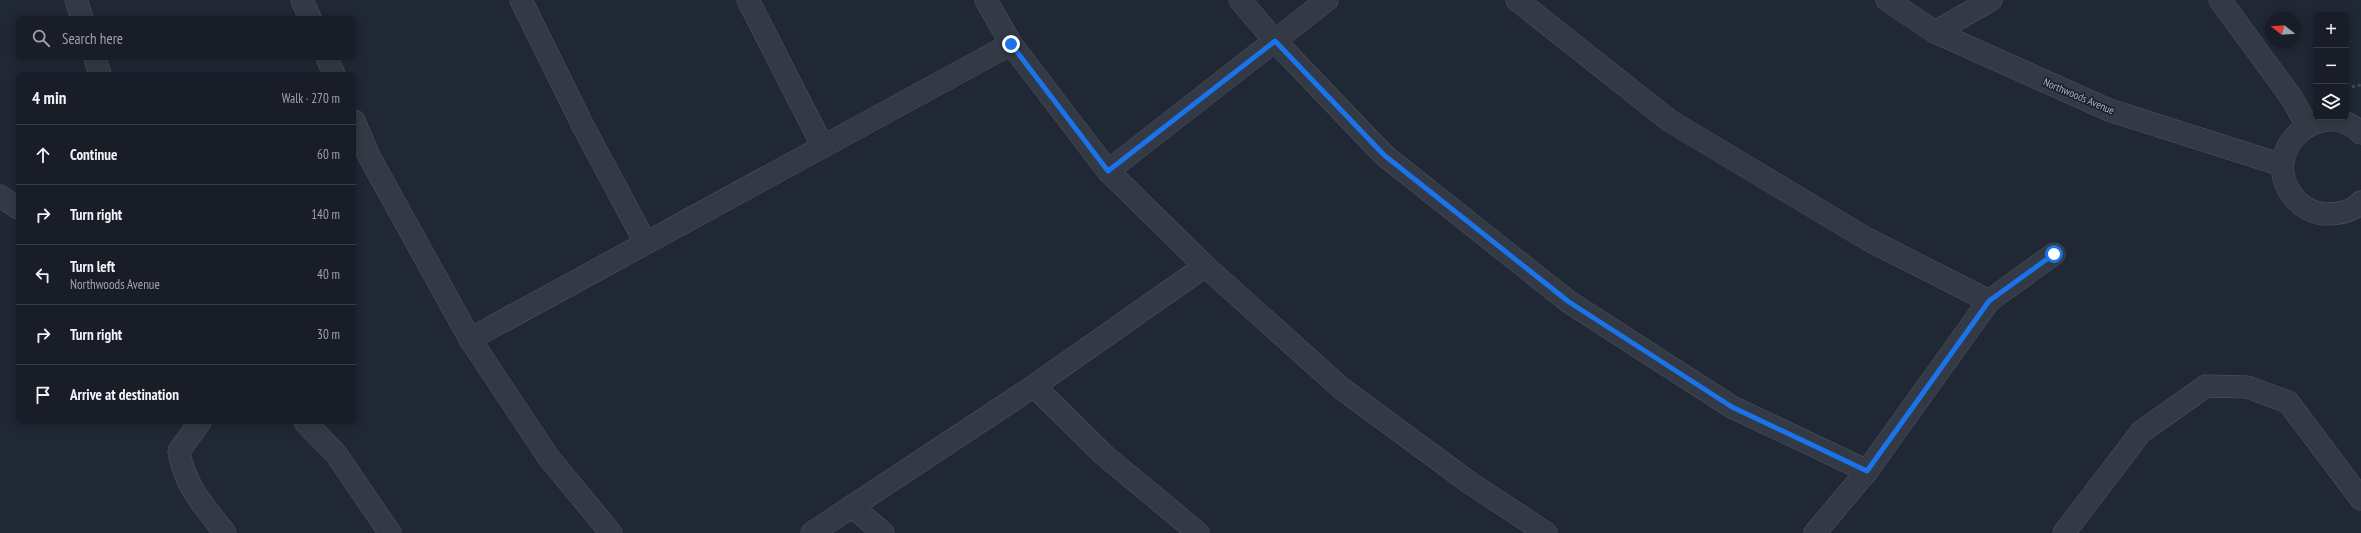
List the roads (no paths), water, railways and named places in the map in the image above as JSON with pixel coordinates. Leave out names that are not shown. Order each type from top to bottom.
[{"type":"street","points":[[76,0],[81,16]]},
{"type":"street","points":[[302,0],[309,16]]},
{"type":"street","points":[[521,0],[583,126],[645,242]]},
{"type":"street","points":[[748,0],[823,147]]},
{"type":"street","points":[[986,0],[1011,44],[1108,171],[1206,266],[1341,388],[1470,483],[1546,533]]},
{"type":"street","points":[[1240,0],[1275,41],[1384,155],[1569,302],[1732,407],[1867,471]]},
{"type":"street","points":[[1108,171],[1327,0]]},
{"type":"street","points":[[1517,0],[1670,121],[1867,239],[1989,301]]},
{"type":"street","name":"Northwoods Avenue","points":[[1887,0],[1935,32],[2109,110],[2282,165]]},
{"type":"street","points":[[1935,32],[1991,0]]},
{"type":"street","points":[[2220,0],[2291,96],[2307,125]]},
{"type":"street","points":[[470,339],[645,242],[1011,44]]},
{"type":"street","points":[[96,60],[99,72]]},
{"type":"street","points":[[328,60],[333,72]]},
{"type":"street","points":[[2360,206],[2338,214],[2317,213],[2298,204],[2286,186],[2282,165],[2289,142],[2307,125],[2330,119],[2353,125],[2361,133]]},
{"type":"street","points":[[356,126],[370,158],[470,339],[549,458],[611,533]]},
{"type":"street","points":[[0,196],[16,207]]},
{"type":"street","points":[[1815,533],[1867,471],[1989,301],[2054,254]]},
{"type":"street","points":[[812,533],[1034,386],[1206,266]]},
{"type":"street","points":[[1034,386],[1104,455],[1198,533]]},
{"type":"street","points":[[2065,533],[2141,432],[2206,386],[2247,387],[2288,402],[2361,499]]},
{"type":"street","points":[[199,424],[179,451],[182,470],[197,496],[225,533]]},
{"type":"street","points":[[307,424],[336,454],[390,533]]},
{"type":"street","points":[[852,506],[882,533]]}]
